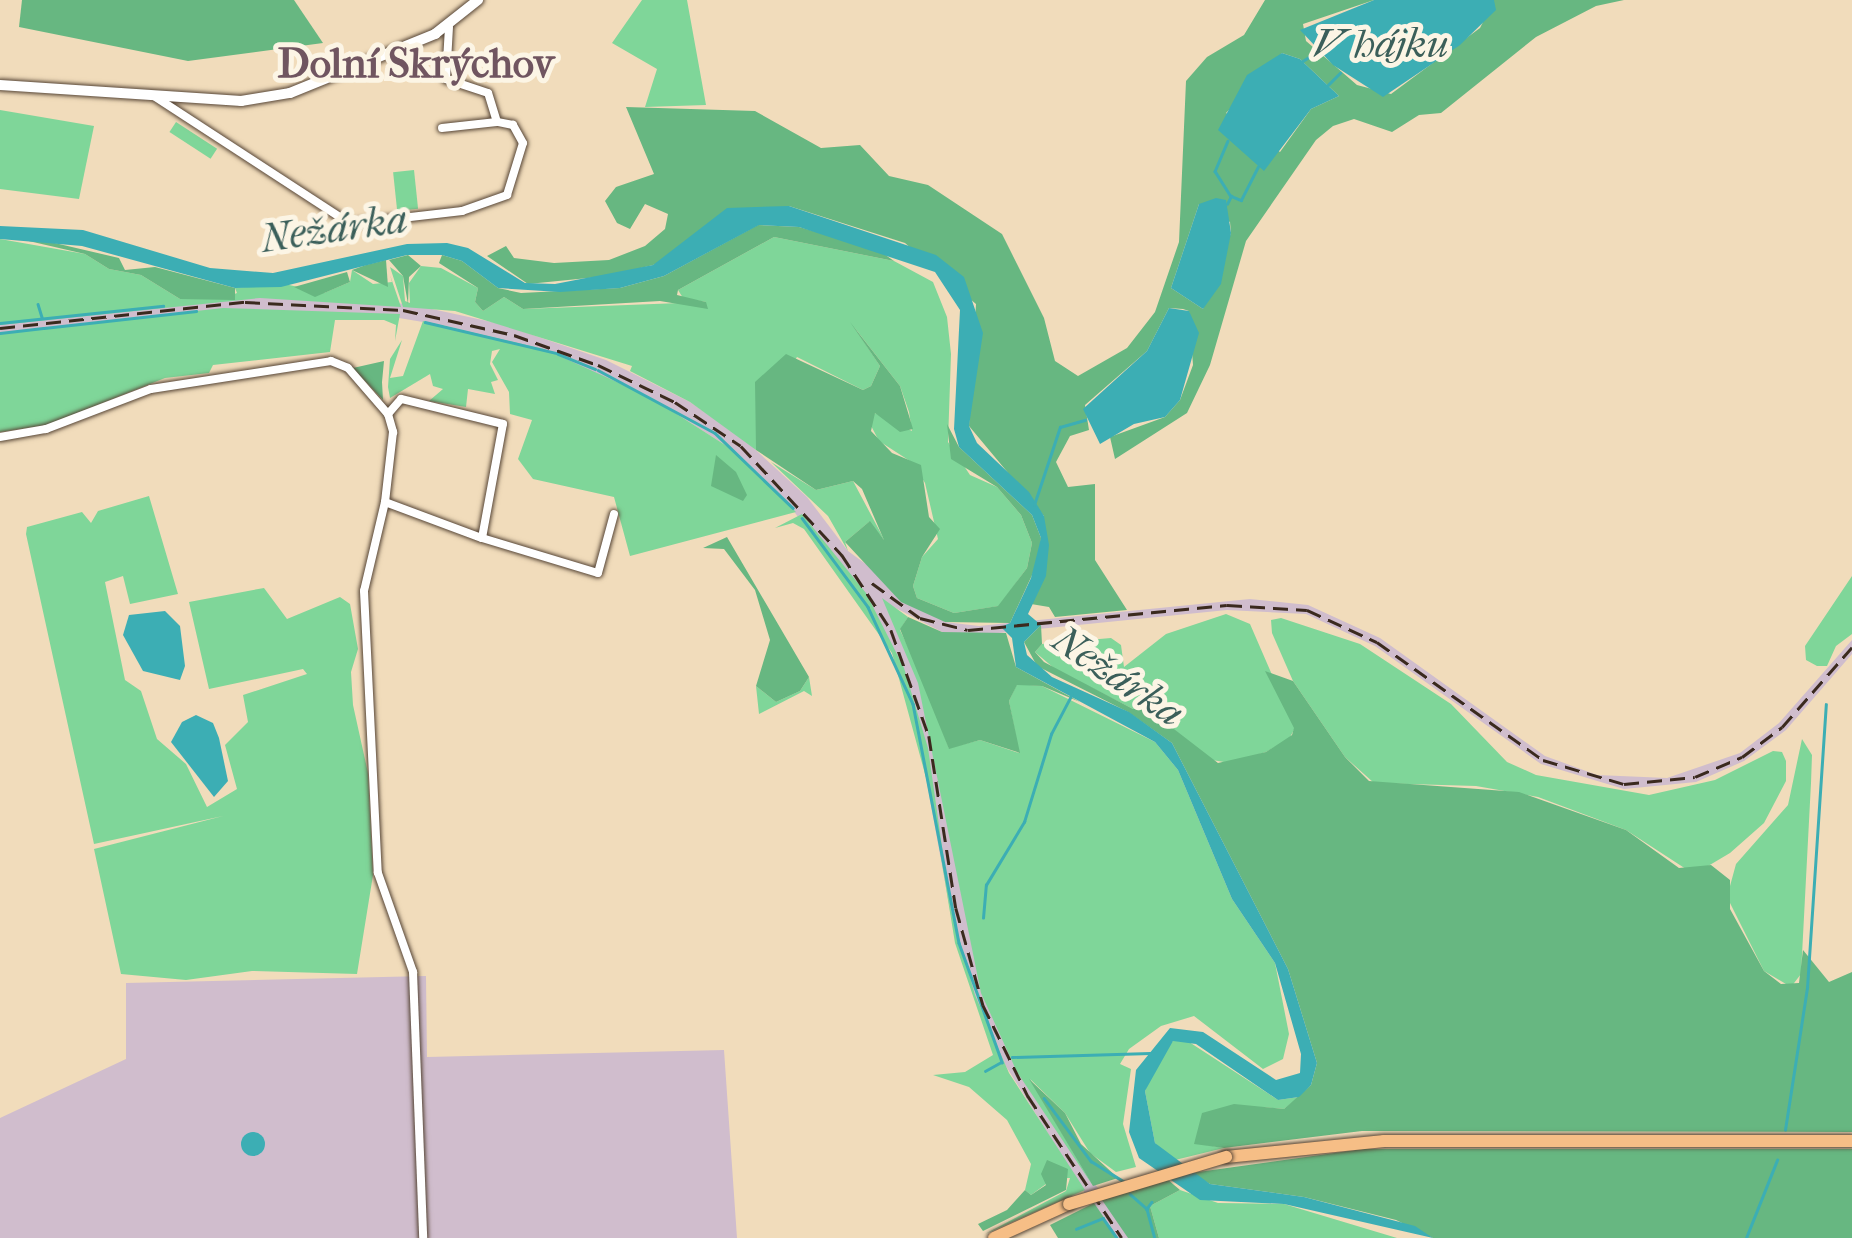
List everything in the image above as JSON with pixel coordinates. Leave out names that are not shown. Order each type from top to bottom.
[{"type":"main road","points":[[994,1238],[1069,1204],[1226,1156],[1384,1141],[1852,1140]]},
{"type":"street","points":[[0,85],[241,100],[290,93],[450,27],[478,0]]},
{"type":"street","points":[[450,27],[444,46],[446,79],[488,93],[497,122]]},
{"type":"street","points":[[424,38],[444,46]]},
{"type":"street","points":[[154,96],[333,216],[364,225],[462,211],[508,195],[523,142],[513,125],[497,122],[442,128]]},
{"type":"street","points":[[0,438],[46,429],[151,388],[331,361],[348,368],[388,414],[393,432],[384,502],[364,590],[378,874],[413,972],[423,1238]]},
{"type":"street","points":[[388,414],[400,398],[503,424],[482,538]]},
{"type":"street","points":[[384,502],[482,538],[598,573],[614,514]]},
{"type":"shaded area","points":[[245,295],[409,304],[501,324],[606,360],[690,402],[745,440],[807,497],[848,551],[945,622],[979,626],[1250,599],[1308,605],[1380,638],[1545,756],[1597,775],[1667,778],[1740,753],[1779,723],[1852,640],[1852,654],[1786,730],[1744,761],[1696,782],[1624,789],[1541,764],[1375,646],[1306,614],[1227,610],[979,635],[942,632],[886,603],[927,701],[1034,1092],[1131,1238],[1113,1238],[989,1039],[956,943],[913,706],[884,633],[784,498],[736,452],[650,397],[544,352],[447,326],[381,315],[0,336],[0,320]]},
{"type":"shaded area","points":[[426,976],[427,1057],[724,1050],[737,1238],[0,1238],[0,1118],[126,1059],[126,983]]},
{"type":"green space","points":[[22,0],[294,0],[323,43],[188,61],[19,27]]},
{"type":"green space","points":[[642,0],[687,0],[706,105],[645,107],[657,69],[612,43]]},
{"type":"green space","points":[[1265,0],[1374,0],[1303,24],[1306,41],[1357,85],[1391,94],[1480,28],[1494,0],[1624,0],[1596,6],[1536,37],[1441,113],[1419,115],[1392,132],[1354,119],[1333,126],[1316,140],[1246,241],[1210,365],[1187,413],[1115,459],[1110,437],[1165,417],[1180,400],[1193,365],[1189,311],[1183,309],[1169,308],[1147,351],[1085,405],[1089,430],[1070,436],[1056,462],[1068,487],[1095,484],[1095,560],[1127,610],[1055,617],[1049,607],[1031,604],[1044,516],[969,426],[976,304],[905,243],[789,206],[653,265],[608,276],[528,284],[487,256],[506,246],[514,258],[554,263],[609,260],[645,246],[665,229],[668,214],[645,204],[630,229],[617,223],[605,201],[616,187],[654,174],[626,107],[755,111],[821,148],[860,145],[889,176],[928,185],[1002,234],[1044,318],[1055,361],[1078,376],[1127,348],[1155,312],[1179,242],[1186,81],[1207,57],[1244,35]],"holes":[[[1282,53],[1300,59],[1339,96],[1311,109],[1280,152],[1226,113]],[[1199,204],[1230,222],[1231,233],[1203,309],[1171,288]]]},
{"type":"green space","points":[[0,110],[94,126],[79,199],[0,189]]},
{"type":"green space","points":[[176,122],[217,149],[211,159],[169,132]]},
{"type":"green space","points":[[414,170],[418,209],[397,211],[393,172]]},
{"type":"green space","points":[[758,225],[799,227],[877,249],[894,261],[774,237],[678,290],[677,295],[706,302],[708,309],[660,301],[523,309],[504,297],[483,311],[475,302],[478,288],[439,263],[442,255],[462,261],[498,288],[521,293],[620,288],[664,276]]},
{"type":"green space","points":[[29,237],[119,258],[125,270],[155,267],[235,288],[235,300],[180,299],[141,275],[109,269],[85,254],[20,239]]},
{"type":"green space","points":[[774,237],[894,261],[933,282],[947,317],[951,354],[948,442],[970,475],[997,487],[1021,515],[1032,543],[1027,568],[999,606],[954,613],[917,598],[913,586],[922,557],[938,539],[925,483],[913,463],[879,441],[868,420],[875,413],[912,431],[909,412],[900,386],[854,327],[880,366],[871,386],[863,390],[797,357],[756,421],[756,450],[690,402],[630,371],[632,366],[455,311],[403,307],[390,267],[403,276],[405,301],[410,303],[409,283],[421,266],[441,268],[478,288],[475,302],[483,311],[504,297],[523,309],[706,302],[683,298],[678,290]]},
{"type":"green space","points":[[0,239],[85,254],[109,269],[141,275],[180,299],[222,299],[237,293],[235,288],[285,284],[324,293],[350,282],[352,270],[373,284],[392,282],[390,275],[401,307],[260,298],[0,325]]},
{"type":"green space","points":[[408,255],[421,266],[409,277],[408,304],[403,276],[389,260]]},
{"type":"green space","points":[[386,260],[388,287],[352,270],[366,265]]},
{"type":"green space","points":[[347,272],[350,282],[315,297],[294,287]]},
{"type":"green space","points":[[223,308],[400,314],[395,341],[396,325],[384,320],[335,320],[330,352],[213,365],[209,373],[165,378],[47,425],[0,432],[0,333]]},
{"type":"green space","points":[[423,321],[544,349],[650,397],[736,452],[796,512],[630,556],[614,497],[533,479],[518,459],[532,420],[510,414],[509,392],[492,362],[500,349],[492,351],[490,364],[498,380],[491,382],[495,394],[468,389],[466,407],[429,401],[443,389],[433,386],[430,374],[390,398],[388,387],[390,359],[402,340],[390,378],[403,376]]},
{"type":"green space","points":[[850,322],[900,386],[913,429],[900,432],[875,413],[871,431],[892,453],[921,465],[929,517],[940,529],[922,557],[913,586],[917,598],[954,613],[998,606],[1027,568],[1032,543],[1021,515],[997,487],[951,459],[947,424],[959,447],[1032,515],[1041,538],[1038,562],[1010,623],[945,622],[901,602],[845,542],[870,521],[884,540],[862,489],[853,481],[816,490],[756,450],[755,382],[786,354],[863,390],[871,386],[880,366]]},
{"type":"green space","points":[[384,361],[382,382],[383,400],[353,368]]},
{"type":"green space","points":[[716,455],[736,472],[747,495],[743,501],[711,486]]},
{"type":"green space","points":[[771,462],[816,490],[853,481],[885,541],[869,522],[845,542],[848,551],[828,516]]},
{"type":"green space","points":[[149,496],[178,594],[130,604],[123,576],[105,582],[125,680],[141,691],[157,739],[186,764],[207,807],[237,789],[225,745],[248,722],[243,695],[307,674],[303,669],[209,689],[189,602],[264,588],[287,619],[340,597],[350,604],[358,649],[351,672],[353,705],[368,773],[373,875],[357,974],[252,971],[186,980],[121,974],[94,849],[223,816],[94,844],[26,534],[27,527],[82,512],[91,523],[98,511]]},
{"type":"green space","points":[[802,514],[866,593],[904,668],[928,748],[951,910],[975,995],[1009,1073],[1085,1190],[985,1234],[1066,1191],[1070,1178],[1045,1178],[1046,1184],[1031,1195],[1025,1190],[1031,1164],[1007,1120],[969,1087],[933,1075],[965,1072],[993,1055],[955,943],[931,796],[892,653],[804,529],[793,523],[775,528]]},
{"type":"green space","points":[[727,537],[809,677],[800,691],[776,702],[756,686],[770,640],[755,590],[724,549],[703,548]]},
{"type":"green space","points":[[1852,576],[1852,634],[1836,646],[1827,666],[1817,666],[1806,660],[1805,646]]},
{"type":"green space","points":[[882,598],[908,617],[900,630],[949,748],[980,740],[1019,753],[1009,701],[1017,684],[1042,686],[1155,742],[1178,770],[1232,899],[1275,963],[1289,1034],[1283,1059],[1263,1069],[1194,1016],[1161,1026],[1129,1049],[1120,1064],[1131,1069],[1123,1124],[1136,1167],[1116,1172],[1090,1153],[1065,1113],[1030,1079],[1093,1186],[1017,1072],[981,993],[918,683]]},
{"type":"green space","points":[[1226,614],[1250,624],[1295,728],[1289,739],[1266,752],[1230,763],[1212,760],[1148,709],[1133,709],[1055,669],[1035,652],[1042,644],[1111,638],[1121,645],[1124,667],[1166,634]]},
{"type":"green space","points":[[908,617],[942,632],[1006,633],[1016,667],[1080,702],[1042,686],[1017,685],[1009,701],[1020,753],[980,740],[949,749],[900,629]]},
{"type":"green space","points":[[1281,618],[1360,644],[1451,704],[1507,762],[1536,775],[1649,795],[1715,780],[1773,751],[1782,752],[1786,761],[1786,781],[1764,823],[1730,853],[1703,869],[1686,869],[1626,830],[1538,797],[1476,786],[1374,783],[1345,757],[1293,681],[1272,633],[1271,620]]},
{"type":"green space","points":[[1041,625],[1042,644],[1035,652],[1044,662],[1133,709],[1148,709],[1218,763],[1266,752],[1292,735],[1294,728],[1265,671],[1293,681],[1345,757],[1369,781],[1519,792],[1626,830],[1679,868],[1711,865],[1730,880],[1730,909],[1764,971],[1781,984],[1799,983],[1803,950],[1829,982],[1852,972],[1852,1132],[1362,1131],[1224,1148],[1194,1144],[1202,1113],[1234,1104],[1284,1109],[1311,1085],[1317,1063],[1288,969],[1172,743],[1128,712],[1037,666],[1024,642]]},
{"type":"green space","points":[[809,677],[812,696],[804,691],[759,714],[756,686],[776,702],[800,691]]},
{"type":"green space","points":[[1802,739],[1812,755],[1811,783],[1801,974],[1791,987],[1764,971],[1727,897],[1736,864],[1788,805]]},
{"type":"green space","points":[[1186,1040],[1278,1100],[1299,1097],[1284,1109],[1262,1107],[1195,1143],[1224,1148],[1171,1161],[1155,1143],[1145,1091],[1160,1054],[1173,1041]]},
{"type":"green space","points":[[1029,1079],[1065,1113],[1081,1144],[1118,1178],[1093,1186]]},
{"type":"green space","points":[[1363,1149],[1852,1149],[1852,1238],[1433,1238],[1396,1220],[1304,1197],[1210,1184],[1191,1173]]},
{"type":"green space","points":[[1047,1160],[1068,1169],[1066,1190],[983,1231],[978,1224],[1007,1210],[1025,1190],[1031,1195],[1046,1185],[1041,1174]]},
{"type":"green space","points":[[1167,1179],[1180,1190],[1150,1206],[1159,1238],[1128,1238],[1102,1200]]},
{"type":"green space","points":[[1180,1190],[1218,1203],[1284,1204],[1397,1238],[1159,1238],[1150,1206]]},
{"type":"green space","points":[[1094,1203],[1118,1238],[1058,1238],[1050,1225]]},
{"type":"water","name":"V hájku","points":[[1374,0],[1494,0],[1496,10],[1460,45],[1383,97],[1333,65],[1300,30]]},
{"type":"water","points":[[1282,53],[1300,59],[1339,96],[1311,109],[1264,171],[1218,130],[1247,75]]},
{"type":"water","points":[[1216,198],[1226,200],[1231,233],[1221,284],[1203,309],[1171,288],[1199,204]]},
{"type":"water","points":[[789,206],[936,255],[964,277],[983,333],[969,426],[977,443],[1029,492],[1044,516],[1049,545],[1046,576],[1028,614],[1041,625],[1024,642],[1027,655],[1052,677],[1129,712],[1172,743],[1288,969],[1317,1063],[1311,1085],[1299,1097],[1278,1100],[1196,1044],[1173,1041],[1145,1091],[1155,1143],[1210,1184],[1304,1197],[1415,1226],[1433,1238],[1284,1204],[1200,1200],[1139,1158],[1129,1132],[1136,1070],[1170,1028],[1203,1032],[1276,1080],[1300,1073],[1301,1054],[1275,963],[1232,899],[1178,770],[1155,742],[1016,667],[1012,638],[1001,627],[1010,623],[1031,578],[1041,538],[1032,515],[959,447],[954,429],[960,310],[935,272],[799,227],[759,225],[664,276],[620,288],[560,292],[498,288],[462,261],[442,255],[407,255],[281,287],[235,288],[82,246],[0,239],[0,226],[83,230],[210,268],[273,273],[407,244],[447,243],[468,248],[525,283],[555,284],[653,265],[727,208]]},
{"type":"water","points":[[1169,308],[1189,311],[1199,333],[1180,400],[1165,417],[1134,424],[1100,444],[1083,409],[1147,351]]},
{"type":"water","points":[[165,611],[180,626],[185,666],[180,680],[143,671],[123,635],[129,615]]},
{"type":"water","points":[[196,715],[213,723],[219,738],[228,781],[214,797],[171,742],[182,722]]},
{"type":"water","points":[[253,1132],[265,1144],[253,1156],[241,1144]]},
{"type":"waterway","points":[[1301,62],[1320,50]]},
{"type":"waterway","points":[[1328,85],[1340,73]]},
{"type":"waterway","points":[[1228,141],[1215,171],[1230,195]]},
{"type":"waterway","points":[[1227,204],[1231,196],[1241,200],[1258,167]]},
{"type":"waterway","points":[[38,304],[42,317]]},
{"type":"waterway","points":[[0,323],[163,306]]},
{"type":"waterway","points":[[44,328],[196,311]]},
{"type":"waterway","points":[[425,322],[556,353]]},
{"type":"waterway","points":[[0,333],[43,328]]},
{"type":"waterway","points":[[558,354],[595,369]]},
{"type":"waterway","points":[[598,370],[715,433],[793,508]]},
{"type":"waterway","points":[[1034,505],[1060,427],[1085,420]]},
{"type":"waterway","points":[[802,518],[868,607],[913,704],[959,943],[1002,1062]]},
{"type":"waterway","name":"Nežárka","points":[[983,918],[986,885],[1024,822],[1051,734],[1072,694]]},
{"type":"waterway","points":[[1785,1130],[1807,988],[1826,705]]},
{"type":"waterway","points":[[1012,1057],[1150,1053]]},
{"type":"waterway","points":[[985,1071],[1001,1062]]},
{"type":"waterway","points":[[1044,1098],[1091,1161],[1124,1182]]},
{"type":"waterway","points":[[1746,1238],[1777,1160]]},
{"type":"waterway","points":[[1130,1194],[1147,1209]]},
{"type":"waterway","points":[[1152,1202],[1147,1209],[1155,1238]]},
{"type":"waterway","points":[[1076,1229],[1103,1218],[1117,1238]]},
{"type":"railway","points":[[0,328],[245,302],[403,310],[514,335],[598,365],[675,402],[741,446],[842,555],[891,630],[929,736],[956,908],[983,1005],[1028,1096],[1122,1238]]},
{"type":"railway","points":[[872,583],[920,618],[968,630],[1227,605],[1307,610],[1377,642],[1543,760],[1624,784],[1695,777],[1742,757],[1782,727],[1852,647]]},
{"type":"district","name":"Dolní Skrýchov","points":[[416,64]]}]
